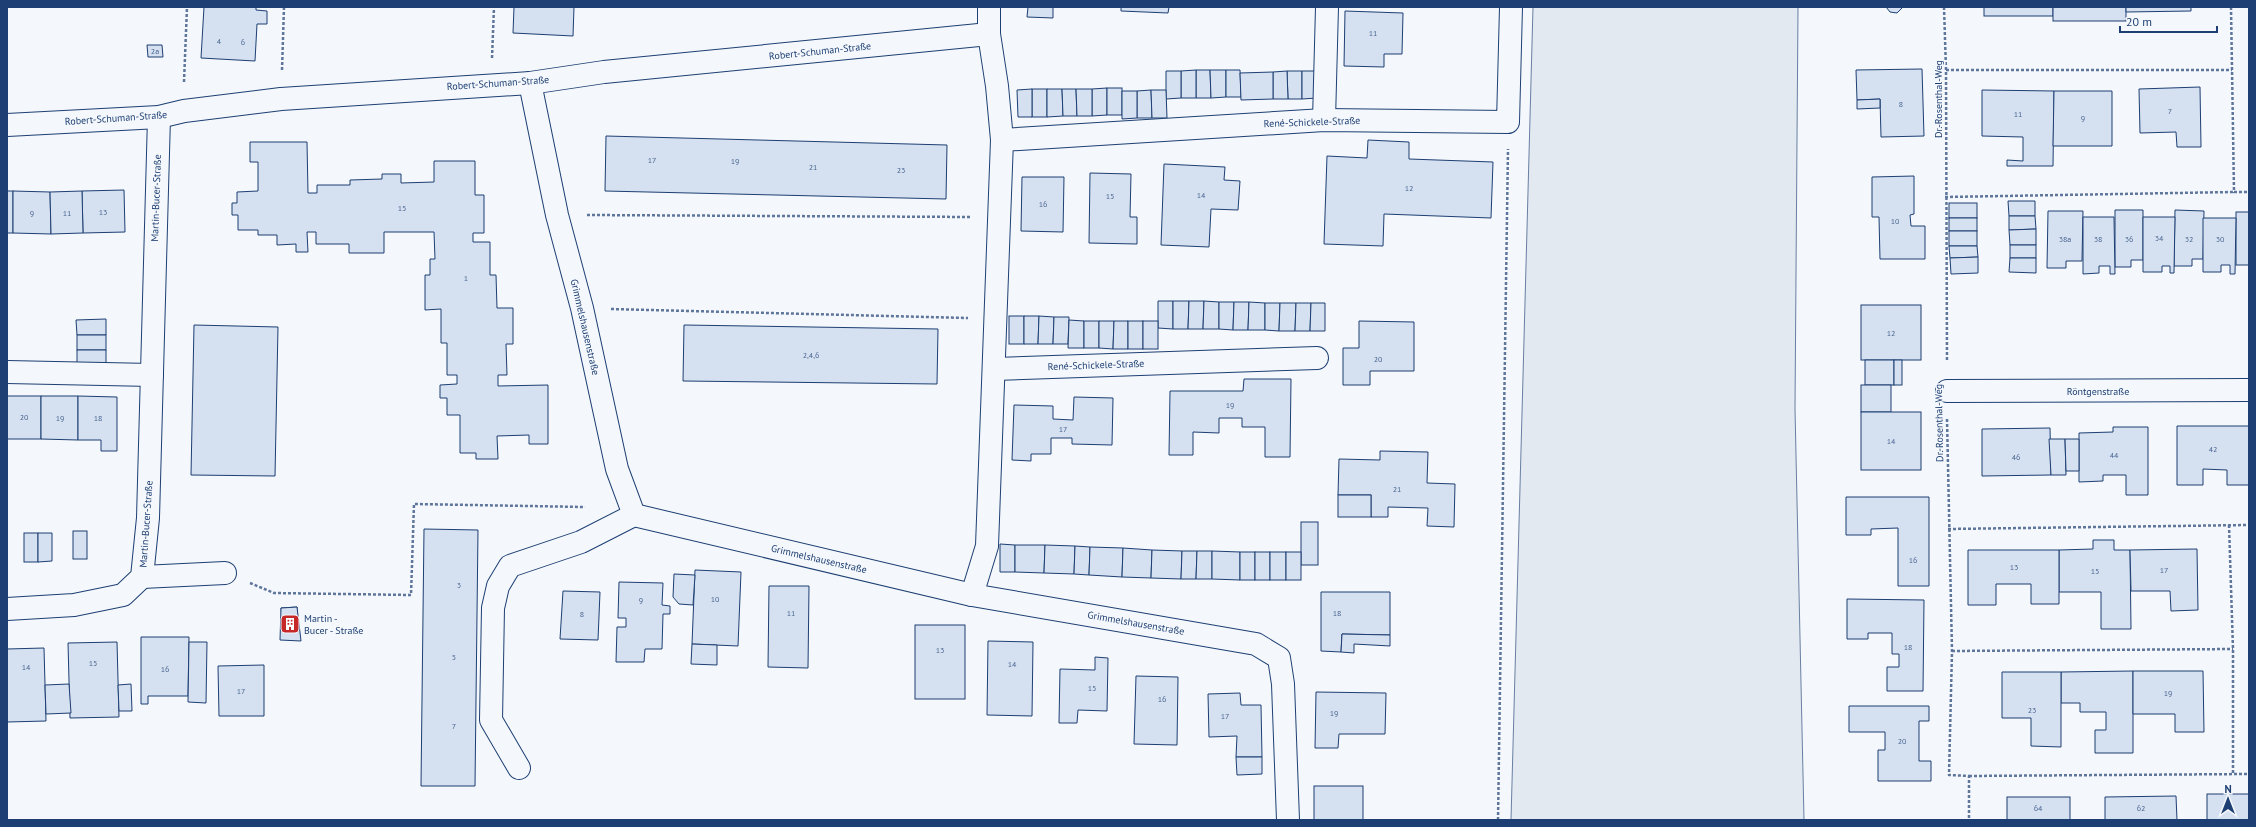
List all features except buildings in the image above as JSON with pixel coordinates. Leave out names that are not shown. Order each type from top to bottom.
[{"type":"street","points":[[972,595],[987,546],[1002,140],[997,86],[988,34],[990,7]]},
{"type":"street","points":[[1324,120],[1327,7]]},
{"type":"street","points":[[1508,122],[1511,7]]},
{"type":"street","name":"Robert-Schuman-Straße","points":[[7,125],[159,116],[184,111],[281,99],[490,84],[530,83],[604,72],[988,34]]},
{"type":"street","name":"Grimmelshausenstraße","points":[[530,83],[557,215],[582,308],[617,469],[634,515],[972,595],[1256,644],[1279,658],[1283,684],[1288,820]]},
{"type":"street","name":"Martin-Bucer-Straße","points":[[7,608],[74,605],[123,595],[142,577],[148,518],[159,116]]},
{"type":"street","name":"René-Schickele-Straße","points":[[1002,140],[1324,120],[1508,122]]},
{"type":"street","name":"René-Schickele-Straße","points":[[994,369],[1317,358]]},
{"type":"street","points":[[7,372],[152,375]]},
{"type":"street","name":"Röntgenstraße","points":[[1947,391],[2249,390]]},
{"type":"street","points":[[519,768],[492,720],[493,608],[498,586],[510,566],[580,542],[634,515]]},
{"type":"street","points":[[142,577],[225,573]]},
{"type":"path","points":[[184,111],[187,7]]},
{"type":"path","points":[[281,99],[284,7]]},
{"type":"path","points":[[490,84],[494,7]]},
{"type":"path","name":"Dr.-Rosenthal-Weg","points":[[1944,7],[1946,70],[1945,197],[1948,529],[1952,651],[1949,775],[1969,776]]},
{"type":"path","points":[[2231,7],[2234,192]]},
{"type":"path","points":[[1946,70],[2232,70]]},
{"type":"path","points":[[1498,820],[1508,122]]},
{"type":"path","points":[[1945,197],[2249,192]]},
{"type":"path","points":[[557,215],[998,217]]},
{"type":"path","points":[[582,308],[995,319]]},
{"type":"path","points":[[225,573],[274,593],[411,595],[414,504],[591,508]]},
{"type":"path","points":[[2229,525],[2232,649],[2232,774]]},
{"type":"path","points":[[1948,529],[2249,525]]},
{"type":"path","points":[[1952,651],[2232,649]]},
{"type":"path","points":[[1969,820],[1969,776],[2249,774]]},
{"type":"shaded area","points":[[1533,7],[1798,7],[1795,409],[1804,820],[1511,820]]},
{"type":"place","name":"Martin - Bucer - Straße","points":[[290,624]]}]
